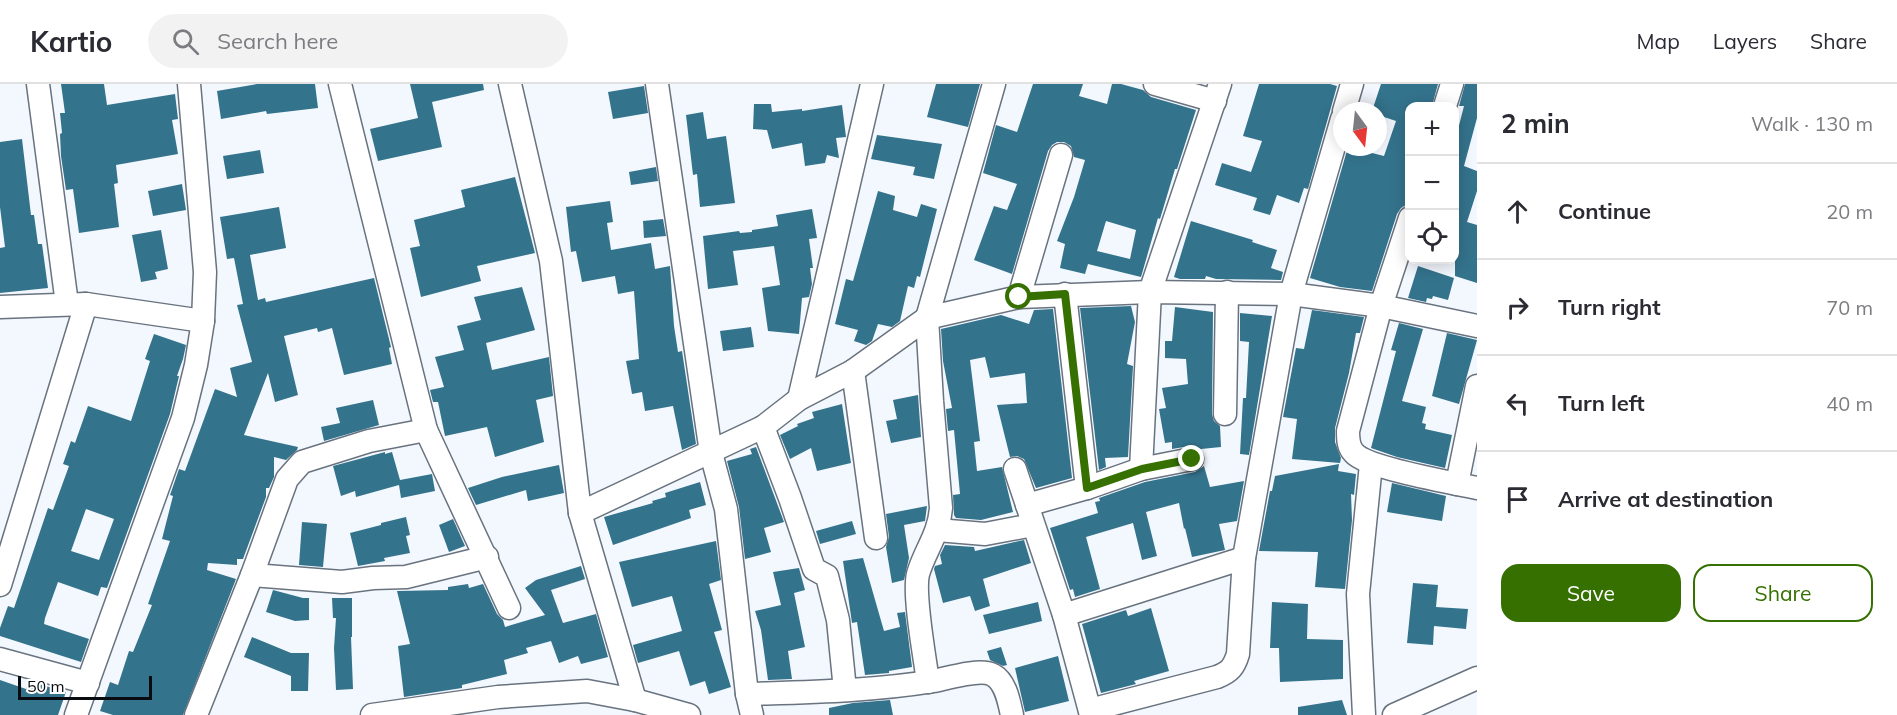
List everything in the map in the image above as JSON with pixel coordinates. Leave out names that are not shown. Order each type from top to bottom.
[{"type":"street","points":[[0,585],[77,304],[38,84]]},
{"type":"street","points":[[76,715],[183,418],[196,365],[203,321],[205,272],[189,84]]},
{"type":"street","points":[[340,84],[426,430],[510,608]]},
{"type":"street","points":[[510,84],[551,261],[580,513],[635,700]]},
{"type":"street","points":[[657,84],[711,453],[726,509],[749,705],[845,690],[928,682],[982,672],[993,675],[1008,697],[1012,715]]},
{"type":"street","points":[[799,399],[872,84]]},
{"type":"street","points":[[928,682],[917,595],[918,576],[937,530],[941,508],[927,318],[994,84]]},
{"type":"street","points":[[1142,469],[1150,292],[1218,92],[1155,84]]},
{"type":"street","points":[[1347,102],[1352,84]]},
{"type":"street","points":[[1446,102],[1452,84]]},
{"type":"street","points":[[1015,469],[1064,615],[1091,713],[1227,673],[1234,666],[1238,654],[1244,558],[1291,294],[1333,150]]},
{"type":"street","points":[[1019,297],[1061,155]]},
{"type":"street","points":[[1405,233],[1381,306],[1348,431],[1348,443],[1354,454],[1371,464],[1467,486],[1476,394]]},
{"type":"street","points":[[580,513],[763,427],[799,399],[853,371],[927,318],[1019,297],[1150,292],[1291,294],[1381,306],[1477,326]]},
{"type":"street","points":[[1225,414],[1227,292]]},
{"type":"street","points":[[1065,294],[1087,488]]},
{"type":"street","points":[[0,308],[77,304],[203,321]]},
{"type":"street","points":[[853,371],[876,538]]},
{"type":"street","points":[[763,427],[814,569],[827,576],[838,621],[845,690]]},
{"type":"street","points":[[196,715],[252,575],[287,479],[302,462],[369,441],[426,430]]},
{"type":"street","points":[[937,530],[985,534],[1087,488],[1142,469],[1192,459]]},
{"type":"street","points":[[1364,715],[1358,594],[1371,464]]},
{"type":"street","points":[[252,575],[342,582],[406,577],[487,557]]},
{"type":"street","points":[[1064,615],[1244,558]]},
{"type":"street","points":[[0,659],[88,683]]},
{"type":"street","points":[[1394,715],[1477,678]]},
{"type":"street","points":[[372,715],[498,697],[587,691],[635,700],[689,715]]},
{"type":"building","points":[[61,84],[104,84],[107,105],[175,94],[178,119],[172,120],[178,154],[116,165],[118,183],[114,184],[119,227],[79,233],[73,189],[66,190],[61,156],[60,113],[65,113]]},
{"type":"building","points":[[257,84],[315,84],[318,108],[267,114],[266,111],[221,119],[217,91]]},
{"type":"building","points":[[410,84],[483,84],[484,90],[432,102],[442,147],[378,161],[370,129],[418,118]]},
{"type":"building","points":[[936,84],[980,84],[968,127],[927,117]]},
{"type":"building","points":[[1033,84],[1083,84],[1079,96],[1107,104],[1112,84],[1121,84],[1143,90],[1151,97],[1196,110],[1160,219],[1158,218],[1141,277],[1088,264],[1085,274],[1060,268],[1065,244],[1057,241],[1085,160],[1074,157],[1071,146],[1064,142],[1057,142],[1048,151],[1012,274],[974,260],[994,206],[1007,210],[1017,184],[983,173],[996,125],[1017,132]],"holes":[[[1106,221],[1136,230],[1130,259],[1097,251]]]},
{"type":"building","points":[[1259,84],[1330,84],[1337,86],[1308,189],[1304,188],[1299,203],[1277,195],[1270,215],[1253,210],[1257,198],[1215,185],[1222,163],[1251,172],[1262,141],[1243,136]]},
{"type":"building","points":[[1381,84],[1438,84],[1433,102],[1405,102],[1405,206],[1397,214],[1372,291],[1340,287],[1310,278],[1345,156],[1387,156],[1387,147],[1396,121],[1387,118],[1387,102],[1375,102]]},
{"type":"building","points":[[1465,84],[1477,84],[1477,118],[1464,166],[1477,171],[1477,191],[1467,222],[1477,225],[1477,283],[1455,276],[1455,264],[1459,264],[1459,125],[1464,106],[1459,106]]},
{"type":"building","points":[[644,86],[648,113],[613,119],[608,92]]},
{"type":"building","points":[[754,104],[771,104],[772,112],[802,109],[802,111],[842,105],[846,137],[836,138],[839,158],[827,155],[825,163],[805,166],[802,143],[772,149],[767,130],[753,129]]},
{"type":"building","points":[[703,112],[707,139],[726,136],[735,203],[700,207],[697,174],[693,175],[686,115]]},
{"type":"building","points":[[877,135],[942,144],[934,179],[913,175],[915,167],[871,159]]},
{"type":"building","points":[[22,139],[31,215],[34,215],[38,244],[42,244],[48,288],[0,293],[0,248],[5,247],[0,207],[0,142]]},
{"type":"building","points":[[260,150],[264,173],[227,179],[223,156]]},
{"type":"building","points":[[656,167],[658,181],[631,185],[629,172]]},
{"type":"building","points":[[515,177],[535,253],[477,266],[481,281],[421,297],[410,248],[420,246],[414,220],[465,207],[461,190]]},
{"type":"building","points":[[182,184],[186,210],[153,216],[148,191]]},
{"type":"building","points":[[878,191],[895,196],[893,210],[917,217],[921,204],[937,209],[920,277],[917,276],[914,288],[908,286],[900,321],[892,327],[878,324],[872,341],[866,345],[854,341],[858,330],[835,324],[846,279],[853,281]]},
{"type":"building","points":[[610,201],[613,222],[607,223],[611,250],[651,243],[655,269],[670,266],[674,326],[678,352],[682,351],[696,444],[682,450],[673,406],[645,411],[642,392],[632,394],[626,361],[639,359],[634,291],[618,294],[615,276],[582,282],[576,251],[571,252],[566,207]]},
{"type":"building","points":[[279,207],[286,248],[250,255],[258,300],[265,298],[266,302],[374,278],[391,347],[389,348],[392,364],[344,375],[332,328],[318,332],[317,328],[284,336],[298,395],[275,402],[268,373],[244,435],[298,447],[286,460],[274,457],[274,477],[269,488],[266,488],[266,497],[243,559],[237,559],[237,565],[208,563],[207,570],[236,579],[183,715],[113,715],[100,711],[110,682],[118,685],[129,651],[133,652],[152,605],[148,604],[170,541],[162,539],[173,496],[170,495],[179,469],[185,471],[215,389],[237,397],[230,368],[252,362],[237,305],[243,304],[234,258],[227,259],[220,217]]},
{"type":"building","points":[[812,209],[817,238],[809,239],[813,268],[810,268],[812,284],[809,297],[802,298],[799,334],[768,331],[762,288],[780,285],[774,246],[733,251],[738,285],[708,289],[703,236],[739,231],[740,233],[752,232],[752,230],[778,226],[776,215]]},
{"type":"building","points":[[663,219],[666,236],[644,238],[643,221]]},
{"type":"building","points":[[1191,221],[1253,240],[1252,242],[1277,250],[1271,268],[1283,272],[1281,280],[1216,279],[1206,276],[1205,279],[1174,277]]},
{"type":"building","points":[[161,230],[168,269],[155,272],[157,279],[141,282],[132,235]]},
{"type":"building","points":[[1418,266],[1454,278],[1448,300],[1433,296],[1432,299],[1427,298],[1426,302],[1408,298]]},
{"type":"building","points":[[522,287],[535,330],[486,343],[492,370],[549,357],[553,396],[536,400],[544,442],[495,457],[487,427],[445,436],[438,402],[433,402],[430,390],[444,387],[435,357],[464,350],[457,326],[481,320],[474,297]]},
{"type":"building","points":[[1131,306],[1135,322],[1127,364],[1133,366],[1128,457],[1105,458],[1106,467],[1099,470],[1080,308]]},
{"type":"building","points":[[1175,307],[1213,312],[1212,414],[1214,421],[1220,426],[1221,447],[1201,449],[1190,446],[1172,449],[1172,442],[1165,443],[1159,409],[1166,408],[1162,388],[1188,384],[1186,359],[1165,358],[1165,341],[1172,341]]},
{"type":"building","points":[[1053,309],[1072,478],[1036,488],[1024,459],[1017,456],[1010,457],[997,405],[1027,403],[1025,373],[990,378],[985,357],[970,360],[980,441],[974,442],[977,471],[1002,467],[1013,512],[981,520],[956,518],[953,495],[960,494],[954,430],[948,431],[946,409],[952,408],[943,361],[941,329],[1001,315],[1029,324],[1034,310]]},
{"type":"building","points":[[1312,310],[1364,317],[1360,333],[1356,333],[1335,428],[1335,442],[1341,458],[1340,463],[1292,459],[1297,419],[1283,417],[1296,348],[1304,349]]},
{"type":"building","points":[[1240,313],[1272,316],[1249,455],[1240,454],[1249,342],[1240,341]]},
{"type":"building","points":[[1399,323],[1423,329],[1402,401],[1426,407],[1422,423],[1426,424],[1425,429],[1452,435],[1445,468],[1397,457],[1371,448],[1396,351],[1391,350]]},
{"type":"building","points":[[751,327],[754,347],[723,351],[720,331]]},
{"type":"building","points":[[1447,333],[1477,340],[1459,404],[1432,396]]},
{"type":"building","points":[[154,334],[186,345],[170,414],[107,588],[101,587],[98,596],[58,582],[45,618],[44,624],[89,639],[81,662],[0,636],[0,628],[8,606],[14,608],[48,508],[53,510],[69,466],[63,464],[71,441],[75,443],[88,406],[131,421],[150,361],[145,359]],"holes":[[[86,509],[114,519],[99,560],[71,551]]]},
{"type":"building","points":[[918,395],[921,437],[891,443],[886,421],[897,419],[893,400]]},
{"type":"building","points":[[373,400],[379,425],[324,441],[321,427],[340,423],[336,408]]},
{"type":"building","points":[[842,404],[851,463],[817,471],[811,448],[790,459],[780,435],[798,426],[797,424],[814,418],[812,412]]},
{"type":"building","points":[[756,447],[784,522],[764,528],[771,552],[745,559],[739,507],[727,461],[752,454],[750,449]]},
{"type":"building","points":[[385,452],[385,454],[392,452],[400,480],[432,474],[435,491],[401,498],[399,485],[356,497],[355,491],[341,496],[333,466]]},
{"type":"building","points":[[1339,464],[1338,471],[1356,474],[1354,495],[1351,494],[1352,520],[1345,589],[1315,587],[1318,552],[1259,551],[1270,491],[1272,491],[1275,476]]},
{"type":"building","points":[[559,465],[564,493],[528,501],[526,490],[476,505],[468,488],[502,477]]},
{"type":"building","points":[[1204,466],[1210,487],[1244,481],[1237,521],[1219,524],[1225,550],[1192,557],[1179,503],[1146,512],[1157,556],[1142,560],[1133,523],[1086,537],[1100,589],[1075,597],[1073,589],[1070,590],[1050,528],[1098,513],[1095,502],[1100,501],[1099,498],[1145,482],[1195,472]]},
{"type":"building","points":[[700,482],[706,505],[689,510],[691,518],[613,545],[604,517],[653,503],[652,501],[666,497],[665,493]]},
{"type":"building","points":[[1392,483],[1446,496],[1442,521],[1387,512]]},
{"type":"building","points":[[927,506],[925,521],[904,525],[909,558],[904,580],[892,583],[886,547],[889,537],[886,514]]},
{"type":"building","points":[[406,517],[410,535],[406,536],[410,553],[358,566],[350,533]]},
{"type":"building","points":[[453,519],[465,546],[449,552],[439,525]]},
{"type":"building","points":[[852,521],[856,534],[820,544],[816,531]]},
{"type":"building","points":[[302,522],[327,524],[323,567],[299,565]]},
{"type":"building","points":[[1024,540],[1031,563],[983,579],[990,606],[975,611],[970,596],[943,603],[934,569],[935,566],[942,564],[940,555],[945,545],[974,547],[975,551]]},
{"type":"building","points":[[716,541],[721,580],[709,584],[722,630],[714,632],[731,687],[709,694],[705,681],[690,686],[679,651],[638,663],[633,645],[682,631],[672,596],[632,607],[619,562]]},
{"type":"building","points":[[863,558],[884,631],[900,627],[897,613],[905,612],[912,667],[889,671],[889,673],[865,675],[857,622],[852,623],[843,561]]},
{"type":"building","points":[[581,566],[585,579],[551,590],[563,623],[596,614],[608,657],[581,664],[578,656],[559,663],[551,641],[526,648],[528,653],[504,660],[507,674],[462,685],[462,688],[404,697],[398,646],[410,644],[397,591],[448,590],[448,587],[468,584],[469,588],[483,584],[505,627],[545,615],[525,588],[536,580]]},
{"type":"building","points":[[799,568],[805,590],[794,593],[805,647],[788,651],[792,679],[768,680],[761,630],[755,611],[781,605],[773,572]]},
{"type":"building","points":[[1413,583],[1438,585],[1436,607],[1468,609],[1466,629],[1434,626],[1433,645],[1407,643]]},
{"type":"building","points":[[273,590],[309,598],[309,620],[295,621],[266,612]]},
{"type":"building","points":[[332,598],[352,598],[353,689],[336,690],[334,648],[336,618],[333,618]]},
{"type":"building","points":[[1038,602],[1042,621],[989,634],[983,615]]},
{"type":"building","points":[[1272,602],[1308,604],[1307,639],[1343,640],[1343,679],[1280,682],[1279,648],[1270,648]]},
{"type":"building","points":[[1151,608],[1169,671],[1134,681],[1136,684],[1101,693],[1082,624],[1126,610],[1128,616]]},
{"type":"building","points":[[252,637],[291,653],[309,653],[308,691],[291,691],[291,676],[244,657]]},
{"type":"building","points":[[1001,647],[1007,665],[1003,666],[990,660],[987,651]]},
{"type":"building","points":[[1058,656],[1069,701],[1025,712],[1015,668]]},
{"type":"building","points":[[0,680],[26,689],[29,681],[66,692],[58,715],[0,715]]},
{"type":"building","points":[[890,700],[893,715],[829,715],[829,708],[853,703]]},
{"type":"building","points":[[1342,700],[1347,715],[1298,715],[1298,707]]},
{"type":"route","points":[[1019,297],[1065,294],[1087,488],[1142,469],[1192,459]]}]
